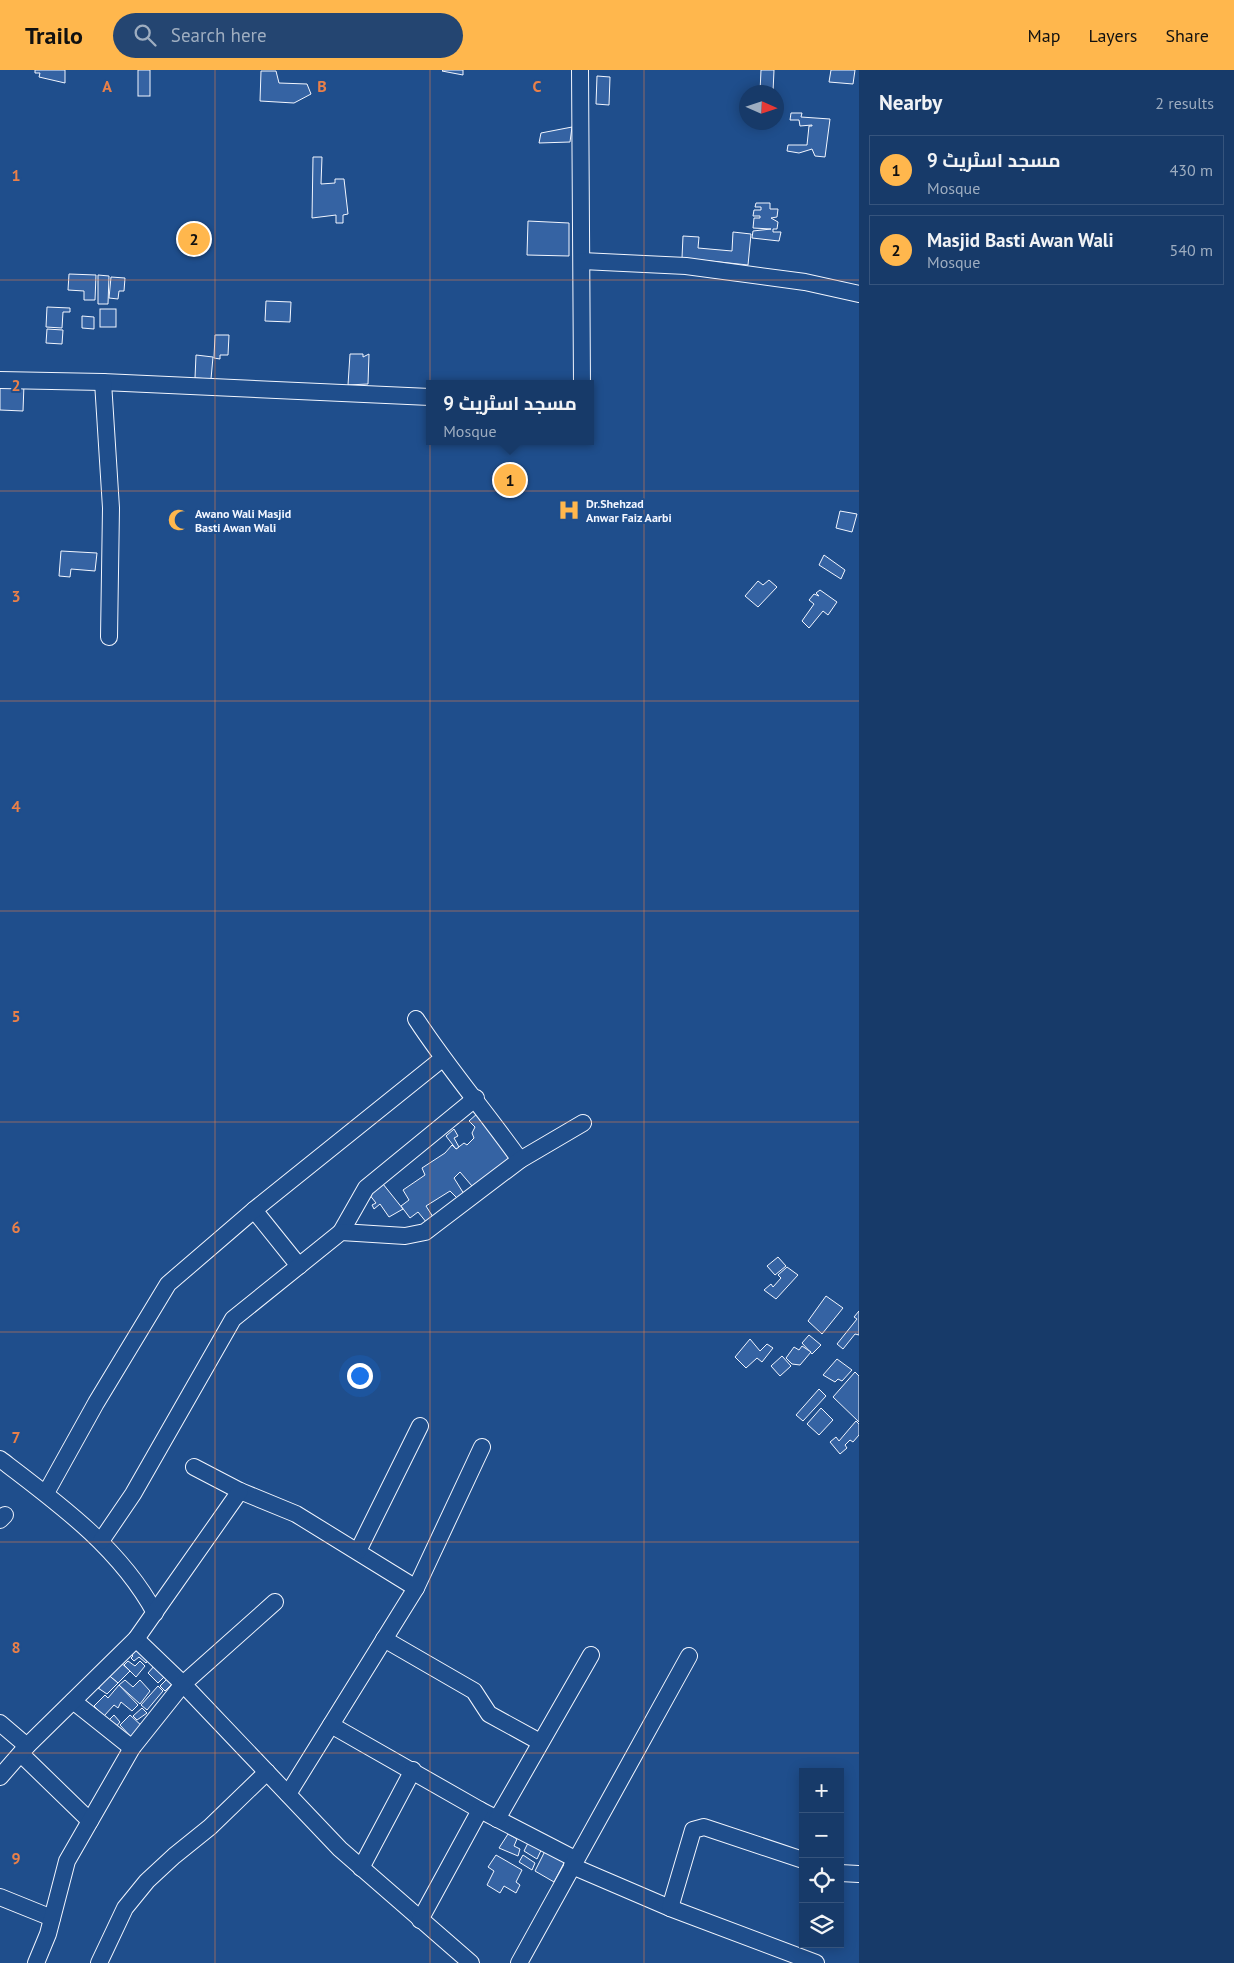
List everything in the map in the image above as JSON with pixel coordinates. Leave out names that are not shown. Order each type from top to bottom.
[{"type":"street","points":[[580,70],[582,380]]},
{"type":"street","points":[[582,261],[686,266],[804,282],[859,294]]},
{"type":"street","points":[[0,380],[103,382],[426,397]]},
{"type":"street","points":[[103,382],[111,508],[109,637]]},
{"type":"street","points":[[416,1019],[442,1059],[476,1098],[520,1160]]},
{"type":"street","points":[[46,1494],[96,1403],[168,1284],[254,1210],[442,1059]]},
{"type":"street","points":[[101,1541],[133,1494],[233,1319],[341,1232],[366,1188],[476,1098]]},
{"type":"street","points":[[341,1232],[405,1236],[425,1232],[520,1160],[583,1123]]},
{"type":"street","points":[[254,1210],[298,1266]]},
{"type":"street","points":[[358,1551],[420,1426]]},
{"type":"street","points":[[288,1794],[416,1588],[482,1447]]},
{"type":"street","points":[[0,1460],[46,1494],[101,1541],[144,1594],[155,1613]]},
{"type":"street","points":[[194,1467],[240,1491],[296,1514],[416,1588]]},
{"type":"street","points":[[0,1777],[24,1750],[136,1639],[240,1491]]},
{"type":"street","points":[[36,1963],[52,1918],[67,1861],[132,1748],[183,1684],[275,1602]]},
{"type":"street","points":[[136,1639],[183,1684],[361,1868],[471,1963]]},
{"type":"street","points":[[384,1639],[474,1691],[489,1714],[540,1742]]},
{"type":"street","points":[[497,1819],[540,1742],[592,1656]]},
{"type":"street","points":[[519,1963],[690,1656]]},
{"type":"street","points":[[73,1701],[132,1748]]},
{"type":"street","points":[[0,1724],[90,1821]]},
{"type":"street","points":[[331,1725],[574,1863],[670,1908],[816,1963]]},
{"type":"street","points":[[361,1868],[413,1770]]},
{"type":"street","points":[[99,1963],[125,1908],[147,1881],[210,1827],[267,1772]]},
{"type":"street","points":[[420,1920],[480,1810]]},
{"type":"street","points":[[670,1908],[693,1830],[697,1827],[704,1827],[799,1859]]},
{"type":"street","points":[[844,1873],[859,1874]]},
{"type":"street","points":[[0,1897],[52,1918]]},
{"type":"building","points":[[35,70],[65,70],[65,83],[39,77],[40,73],[35,73]]},
{"type":"building","points":[[138,70],[150,70],[150,96],[138,96]]},
{"type":"building","points":[[463,70],[463,75],[442,71]]},
{"type":"building","points":[[761,70],[774,70],[773,85],[760,85]]},
{"type":"building","points":[[831,70],[855,70],[853,84],[829,82]]},
{"type":"building","points":[[261,71],[276,71],[279,83],[307,84],[311,94],[294,103],[260,101]]},
{"type":"building","points":[[597,76],[610,77],[609,105],[596,104]]},
{"type":"building","points":[[791,113],[802,113],[801,117],[830,119],[825,157],[815,156],[812,149],[799,153],[787,151],[788,145],[807,145],[809,126],[812,126],[812,125],[800,126],[799,120],[790,120]]},
{"type":"building","points":[[572,127],[570,142],[539,143],[541,133]]},
{"type":"building","points":[[313,157],[322,157],[321,184],[335,183],[335,179],[344,179],[348,214],[343,215],[343,223],[336,223],[336,215],[312,218]]},
{"type":"building","points":[[756,203],[770,203],[770,209],[778,209],[777,217],[771,218],[778,222],[777,229],[773,229],[773,232],[781,232],[779,241],[752,238],[753,231],[771,229],[753,228],[754,218],[760,218],[760,216],[753,216],[754,210],[761,210],[761,207],[755,207]]},
{"type":"building","points":[[528,221],[569,223],[569,256],[527,255]]},
{"type":"building","points":[[733,232],[751,234],[748,265],[682,258],[683,236],[699,237],[698,248],[732,251]]},
{"type":"building","points":[[69,274],[96,275],[95,300],[84,300],[84,291],[68,290]]},
{"type":"building","points":[[98,275],[109,276],[108,304],[98,304]]},
{"type":"building","points":[[111,277],[125,278],[124,291],[119,291],[118,299],[109,298]]},
{"type":"building","points":[[266,301],[291,302],[290,322],[265,321]]},
{"type":"building","points":[[47,307],[70,308],[70,312],[63,312],[62,328],[46,327]]},
{"type":"building","points":[[100,309],[116,309],[116,327],[100,327]]},
{"type":"building","points":[[82,316],[94,317],[94,329],[82,328]]},
{"type":"building","points":[[47,329],[63,330],[62,344],[46,343]]},
{"type":"building","points":[[215,335],[229,335],[228,355],[220,355],[220,359],[214,358]]},
{"type":"building","points":[[350,354],[363,354],[363,357],[369,354],[368,384],[348,385]]},
{"type":"building","points":[[196,355],[213,357],[211,379],[195,378]]},
{"type":"building","points":[[0,383],[24,384],[23,411],[0,410]]},
{"type":"building","points":[[840,511],[857,514],[852,532],[836,528]]},
{"type":"building","points":[[61,551],[97,553],[95,571],[71,569],[70,577],[59,576]]},
{"type":"building","points":[[824,555],[845,570],[841,579],[819,565]]},
{"type":"building","points":[[769,580],[777,587],[758,607],[745,596],[758,581],[763,585]]},
{"type":"building","points":[[820,590],[837,602],[828,615],[823,611],[809,628],[802,621],[814,604],[809,600],[814,594],[819,596],[816,593]]},
{"type":"building","points":[[478,1113],[513,1158],[472,1186],[460,1172],[454,1178],[464,1194],[458,1199],[450,1191],[426,1206],[433,1217],[427,1223],[418,1212],[410,1218],[401,1206],[409,1200],[403,1190],[425,1175],[422,1168],[445,1153],[452,1145],[456,1149],[464,1143],[467,1145],[474,1138],[472,1133],[475,1127],[469,1121]]},
{"type":"building","points":[[454,1129],[458,1136],[454,1138],[459,1147],[456,1149],[446,1136]]},
{"type":"building","points":[[383,1184],[403,1209],[389,1217],[380,1204],[374,1209],[372,1205],[376,1203],[369,1194]]},
{"type":"building","points":[[778,1257],[786,1266],[775,1275],[767,1266]]},
{"type":"building","points":[[787,1267],[798,1275],[776,1299],[764,1290],[771,1284],[773,1287],[781,1278],[778,1275]]},
{"type":"building","points":[[826,1296],[843,1308],[822,1334],[808,1321]]},
{"type":"building","points":[[859,1311],[859,1335],[855,1334],[843,1349],[837,1344],[857,1319],[854,1317]]},
{"type":"building","points":[[809,1335],[821,1345],[812,1354],[802,1343]]},
{"type":"building","points":[[750,1339],[760,1351],[767,1344],[773,1348],[762,1362],[757,1358],[746,1368],[735,1357]]},
{"type":"building","points":[[802,1346],[811,1352],[800,1365],[792,1364],[786,1358],[794,1347],[799,1350]]},
{"type":"building","points":[[782,1356],[791,1366],[780,1376],[771,1366]]},
{"type":"building","points":[[837,1359],[852,1370],[842,1381],[838,1379],[835,1382],[823,1375]]},
{"type":"building","points":[[855,1372],[859,1376],[859,1422],[833,1397]]},
{"type":"building","points":[[819,1389],[826,1396],[803,1421],[796,1415]]},
{"type":"building","points":[[821,1408],[833,1420],[819,1435],[807,1424]]},
{"type":"building","points":[[856,1421],[859,1424],[859,1435],[853,1442],[850,1440],[845,1445],[847,1448],[840,1454],[830,1442],[836,1437],[839,1441]]},
{"type":"building","points":[[135,1644],[150,1658],[146,1663],[139,1657],[134,1661],[131,1658],[133,1656],[127,1650]]},
{"type":"building","points":[[118,1660],[130,1671],[118,1683],[106,1673]]},
{"type":"building","points":[[128,1661],[135,1666],[140,1661],[145,1666],[136,1677],[124,1665]]},
{"type":"building","points":[[155,1665],[166,1675],[158,1683],[148,1673]]},
{"type":"building","points":[[106,1673],[118,1683],[107,1694],[98,1688],[100,1687],[96,1682]]},
{"type":"building","points":[[168,1678],[173,1683],[165,1691],[160,1686]]},
{"type":"building","points":[[125,1680],[133,1687],[140,1680],[150,1691],[140,1704],[119,1685]]},
{"type":"building","points":[[119,1685],[138,1705],[132,1711],[121,1702],[118,1708],[114,1705],[104,1716],[94,1706],[105,1695],[108,1698]]},
{"type":"building","points":[[158,1686],[163,1691],[147,1710],[141,1705]]},
{"type":"building","points":[[142,1708],[147,1713],[137,1720],[133,1716]]},
{"type":"building","points":[[114,1715],[120,1722],[115,1728],[108,1721]]},
{"type":"building","points":[[130,1715],[143,1727],[133,1739],[120,1725]]},
{"type":"building","points":[[508,1834],[517,1839],[514,1846],[520,1849],[518,1856],[499,1848]]},
{"type":"building","points":[[530,1839],[543,1846],[537,1859],[524,1851]]},
{"type":"building","points":[[546,1849],[565,1861],[554,1882],[535,1871]]},
{"type":"building","points":[[496,1855],[522,1870],[516,1882],[520,1885],[516,1893],[504,1886],[500,1893],[487,1885],[494,1871],[488,1867]]},
{"type":"building","points":[[523,1855],[535,1863],[532,1870],[519,1862]]},
{"type":"place","name":"Masjid Basti Awan Wali","points":[[194,239]]},
{"type":"place","name":"مسجد اسٹریٹ 9","points":[[510,480]]},
{"type":"place","name":"Dr.Shehzad Anwar Faiz Aarbi","points":[[569,510]]},
{"type":"place","name":"Awano Wali Masjid Basti Awan Wali","points":[[179,520]]}]
